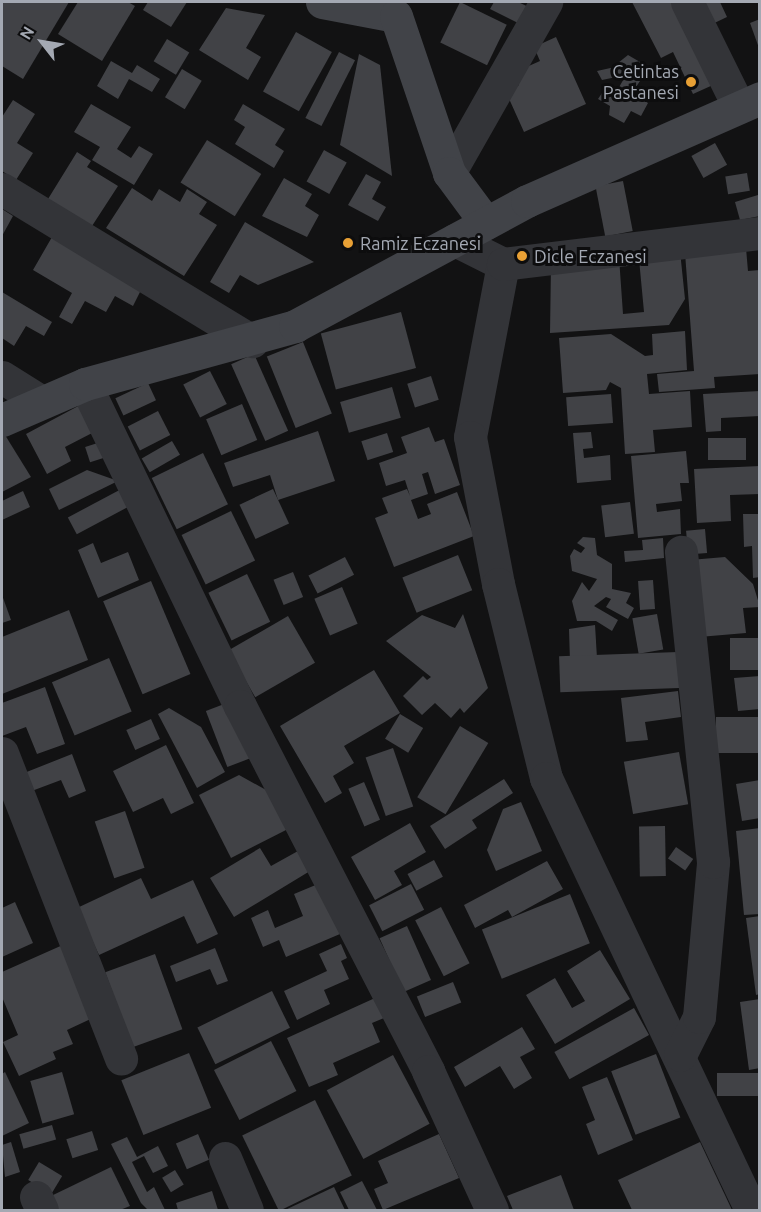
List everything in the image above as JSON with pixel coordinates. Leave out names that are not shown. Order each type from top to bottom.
[{"type":"street","points":[[322,2],[396,9],[449,173],[486,223]]},
{"type":"street","points":[[449,173],[546,2]]},
{"type":"street","points":[[2,420],[85,384],[252,340],[295,326],[486,223],[749,102],[687,2]]},
{"type":"street","points":[[2,189],[252,340]]},
{"type":"street","points":[[455,240],[503,264],[759,233]]},
{"type":"street","points":[[503,264],[470,437],[498,584],[546,778],[680,1055],[751,1210]]},
{"type":"street","points":[[2,377],[42,402]]},
{"type":"street","points":[[85,384],[240,706],[428,1071],[492,1210]]},
{"type":"street","points":[[680,1055],[699,1017],[713,862],[681,552]]},
{"type":"street","points":[[2,753],[121,1059]]},
{"type":"street","points":[[225,1158],[247,1210]]},
{"type":"building","points":[[2,2],[69,2],[23,79],[2,66]]},
{"type":"building","points":[[78,2],[128,2],[135,6],[102,61],[58,34]]},
{"type":"building","points":[[148,2],[187,2],[171,27],[143,10]]},
{"type":"building","points":[[460,2],[507,25],[487,65],[440,42]]},
{"type":"building","points":[[494,2],[518,2],[533,9],[524,26],[490,9]]},
{"type":"building","points":[[632,2],[685,2],[724,80],[693,94],[673,52],[661,58]]},
{"type":"building","points":[[694,2],[720,2],[727,17],[706,27]]},
{"type":"building","points":[[226,8],[265,15],[246,48],[261,57],[248,80],[199,50]]},
{"type":"building","points":[[760,19],[760,48],[759,48],[750,23]]},
{"type":"building","points":[[296,32],[332,52],[299,111],[263,91]]},
{"type":"building","points":[[556,37],[586,104],[524,132],[506,92],[519,85],[513,73],[540,61],[534,47]]},
{"type":"building","points":[[167,39],[189,52],[176,75],[154,61]]},
{"type":"building","points":[[339,52],[355,60],[321,126],[305,118]]},
{"type":"building","points":[[359,54],[380,65],[392,176],[340,145]]},
{"type":"building","points":[[628,55],[640,62],[635,70],[644,75],[636,87],[642,90],[639,97],[648,103],[641,116],[631,111],[624,123],[609,115],[610,106],[598,99],[604,90],[614,96],[626,75],[602,80],[597,71],[624,65],[618,63]]},
{"type":"building","points":[[111,61],[132,73],[137,65],[160,79],[152,92],[129,79],[118,99],[97,86]]},
{"type":"building","points":[[182,69],[202,81],[185,109],[165,97]]},
{"type":"building","points":[[13,100],[35,114],[17,143],[33,153],[16,180],[2,171],[2,117]]},
{"type":"building","points":[[91,104],[131,127],[117,149],[131,158],[139,146],[153,154],[134,185],[92,160],[100,147],[74,132]]},
{"type":"building","points":[[243,104],[285,129],[275,145],[284,151],[274,168],[235,144],[245,127],[234,120]]},
{"type":"building","points":[[207,140],[261,174],[235,216],[181,182]]},
{"type":"building","points":[[715,143],[727,165],[704,178],[691,156]]},
{"type":"building","points":[[324,150],[347,163],[329,194],[307,181]]},
{"type":"building","points":[[77,152],[91,161],[87,167],[118,186],[92,226],[48,199]]},
{"type":"building","points":[[747,173],[750,191],[728,194],[725,176]]},
{"type":"building","points":[[366,174],[381,182],[372,199],[386,207],[378,221],[348,205]]},
{"type":"building","points":[[284,178],[312,194],[305,206],[319,215],[307,237],[262,216]]},
{"type":"building","points":[[623,181],[633,231],[605,236],[596,186]]},
{"type":"building","points":[[132,188],[152,201],[159,189],[180,202],[187,189],[207,202],[199,214],[217,225],[184,276],[106,228]]},
{"type":"building","points":[[758,195],[760,216],[740,220],[735,202]]},
{"type":"building","points":[[2,209],[13,216],[2,236]]},
{"type":"building","points":[[245,222],[314,262],[258,285],[240,275],[229,293],[210,282]]},
{"type":"building","points":[[52,237],[142,288],[133,306],[115,296],[106,312],[85,301],[72,324],[59,317],[72,293],[33,270]]},
{"type":"building","points":[[746,248],[748,271],[760,270],[760,374],[714,377],[715,388],[659,392],[657,374],[694,371],[685,253]]},
{"type":"building","points":[[680,251],[685,299],[669,325],[550,333],[551,264],[619,257],[623,314],[644,312],[639,259]]},
{"type":"building","points":[[2,292],[52,322],[44,336],[26,326],[14,346],[2,338]]},
{"type":"building","points":[[401,312],[416,368],[336,390],[321,333]]},
{"type":"building","points":[[685,331],[687,370],[647,374],[649,394],[690,391],[692,427],[653,430],[655,452],[625,454],[621,388],[610,382],[606,390],[563,393],[559,338],[611,334],[645,356],[653,355],[652,334]]},
{"type":"building","points":[[303,342],[332,413],[296,428],[267,357]]},
{"type":"building","points":[[254,354],[288,431],[265,441],[231,364]]},
{"type":"building","points":[[210,371],[227,404],[200,418],[183,385]]},
{"type":"building","points":[[431,376],[439,400],[415,408],[407,384]]},
{"type":"building","points":[[148,383],[156,400],[123,415],[115,398]]},
{"type":"building","points":[[392,387],[401,418],[349,433],[340,402]]},
{"type":"building","points":[[760,391],[760,416],[721,418],[721,431],[706,432],[703,394]]},
{"type":"building","points":[[611,394],[613,423],[568,426],[566,397]]},
{"type":"building","points":[[82,404],[96,431],[65,447],[71,461],[47,474],[26,434]]},
{"type":"building","points":[[242,404],[257,440],[221,455],[206,419]]},
{"type":"building","points":[[158,411],[170,435],[140,450],[128,426]]},
{"type":"building","points":[[429,427],[435,442],[444,439],[460,485],[435,494],[428,472],[422,474],[428,494],[411,500],[418,519],[431,514],[427,504],[457,492],[474,536],[394,567],[375,518],[388,513],[382,498],[407,489],[410,496],[405,480],[386,486],[379,463],[407,453],[401,437]]},
{"type":"building","points":[[318,431],[335,481],[278,500],[270,475],[233,487],[224,463]]},
{"type":"building","points":[[591,432],[593,448],[583,449],[584,458],[610,455],[611,480],[577,483],[573,433]]},
{"type":"building","points":[[387,433],[393,452],[368,460],[361,441]]},
{"type":"building","points":[[5,435],[31,477],[2,492],[2,436]]},
{"type":"building","points":[[708,438],[746,438],[746,460],[708,460]]},
{"type":"building","points":[[107,440],[112,455],[90,462],[85,447]]},
{"type":"building","points":[[172,441],[180,455],[150,472],[142,458]]},
{"type":"building","points":[[686,451],[689,483],[680,483],[682,501],[656,504],[657,512],[680,509],[681,534],[638,538],[631,456]]},
{"type":"building","points":[[203,453],[228,504],[177,529],[152,478]]},
{"type":"building","points":[[760,466],[760,494],[730,495],[731,521],[697,523],[694,469]]},
{"type":"building","points":[[87,470],[118,481],[59,510],[49,489]]},
{"type":"building","points":[[127,486],[136,503],[77,534],[68,517]]},
{"type":"building","points":[[273,489],[289,523],[256,539],[239,505]]},
{"type":"building","points":[[23,491],[30,507],[2,520],[2,501]]},
{"type":"building","points":[[630,502],[634,534],[605,537],[601,506]]},
{"type":"building","points":[[231,511],[255,560],[206,585],[182,535]]},
{"type":"building","points":[[743,514],[760,514],[760,577],[753,578],[752,546],[744,547]]},
{"type":"building","points":[[705,529],[707,553],[688,555],[686,531]]},
{"type":"building","points":[[583,537],[595,538],[597,555],[612,564],[612,589],[631,593],[626,603],[634,608],[628,619],[606,607],[611,599],[606,597],[594,606],[618,620],[612,631],[596,621],[577,621],[572,601],[582,582],[589,591],[597,579],[572,571],[570,556],[574,549],[581,553],[585,548],[577,543]]},
{"type":"building","points":[[663,538],[664,558],[625,562],[624,551],[643,550],[642,540]]},
{"type":"building","points":[[93,543],[101,563],[128,552],[139,580],[98,598],[78,550]]},
{"type":"building","points":[[458,555],[472,590],[417,613],[402,577]]},
{"type":"building","points":[[345,557],[354,575],[318,593],[308,576]]},
{"type":"building","points":[[725,557],[753,584],[760,607],[743,608],[746,633],[699,637],[690,560]]},
{"type":"building","points":[[293,572],[303,597],[284,605],[274,580]]},
{"type":"building","points":[[247,574],[270,622],[232,640],[208,593]]},
{"type":"building","points":[[653,580],[655,609],[640,610],[638,581]]},
{"type":"building","points":[[151,581],[190,674],[143,694],[103,601]]},
{"type":"building","points":[[342,587],[358,624],[330,636],[314,599]]},
{"type":"building","points":[[2,595],[11,620],[2,623]]},
{"type":"building","points":[[69,610],[88,660],[2,694],[2,637]]},
{"type":"building","points":[[463,614],[488,688],[464,713],[460,708],[451,718],[435,703],[422,715],[403,696],[423,676],[427,680],[431,677],[386,641],[422,615],[455,628]]},
{"type":"building","points":[[657,614],[663,649],[639,654],[632,618]]},
{"type":"building","points":[[288,616],[315,663],[255,697],[228,650]]},
{"type":"building","points":[[595,625],[597,658],[570,662],[569,629]]},
{"type":"building","points":[[730,638],[760,638],[760,670],[730,670]]},
{"type":"building","points":[[678,652],[679,688],[560,692],[559,656]]},
{"type":"building","points":[[109,658],[132,711],[75,736],[52,682]]},
{"type":"building","points":[[374,670],[400,713],[344,746],[354,763],[333,776],[342,793],[325,803],[280,726]]},
{"type":"building","points":[[760,676],[760,709],[738,711],[734,678]]},
{"type":"building","points":[[45,687],[65,744],[37,754],[26,727],[2,736],[2,703]]},
{"type":"building","points":[[678,691],[681,717],[645,722],[648,740],[626,742],[621,698]]},
{"type":"building","points":[[232,701],[254,757],[227,767],[206,711]]},
{"type":"building","points":[[169,708],[201,727],[225,772],[197,788],[158,714]]},
{"type":"building","points":[[400,714],[423,728],[408,753],[385,739]]},
{"type":"building","points":[[716,717],[760,717],[760,753],[716,753]]},
{"type":"building","points":[[151,719],[160,739],[135,750],[126,730]]},
{"type":"building","points":[[460,726],[488,743],[446,814],[417,797]]},
{"type":"building","points":[[166,745],[194,803],[171,814],[163,798],[133,812],[113,771]]},
{"type":"building","points":[[393,748],[413,807],[386,816],[366,757]]},
{"type":"building","points":[[679,752],[688,804],[633,814],[624,762]]},
{"type":"building","points":[[72,754],[86,791],[69,798],[61,780],[21,795],[14,777]]},
{"type":"building","points":[[239,775],[268,791],[288,829],[231,858],[199,795]]},
{"type":"building","points":[[504,779],[513,793],[472,820],[477,828],[445,849],[430,826]]},
{"type":"building","points":[[760,780],[760,818],[742,821],[736,784]]},
{"type":"building","points":[[364,782],[380,820],[364,826],[348,789]]},
{"type":"building","points":[[521,802],[542,851],[496,871],[487,850],[503,809]]},
{"type":"building","points":[[125,811],[145,868],[114,878],[95,821]]},
{"type":"building","points":[[410,823],[426,852],[394,871],[402,885],[375,900],[351,857]]},
{"type":"building","points":[[639,826],[665,826],[666,876],[640,876]]},
{"type":"building","points":[[760,828],[760,914],[744,915],[736,831]]},
{"type":"building","points":[[676,847],[693,859],[685,871],[668,858]]},
{"type":"building","points":[[260,848],[271,866],[298,851],[310,871],[234,917],[210,878]]},
{"type":"building","points":[[434,860],[443,877],[416,891],[408,874]]},
{"type":"building","points":[[547,861],[563,889],[512,917],[508,910],[475,928],[464,905]]},
{"type":"building","points":[[141,878],[151,899],[193,880],[218,934],[197,944],[184,916],[99,955],[77,908]]},
{"type":"building","points":[[318,884],[340,934],[286,957],[279,940],[263,947],[251,918],[268,910],[275,928],[303,916],[294,894]]},
{"type":"building","points":[[411,884],[424,910],[382,931],[369,905]]},
{"type":"building","points":[[570,894],[590,943],[502,979],[482,930]]},
{"type":"building","points":[[15,902],[33,943],[2,957],[2,908]]},
{"type":"building","points":[[441,907],[470,963],[444,976],[415,920]]},
{"type":"building","points":[[760,916],[760,994],[756,995],[746,918]]},
{"type":"building","points":[[407,926],[431,980],[404,992],[380,938]]},
{"type":"building","points":[[65,944],[97,1016],[67,1030],[73,1044],[53,1052],[56,1059],[19,1076],[3,1042],[18,1035],[2,997],[2,972]]},
{"type":"building","points":[[341,944],[347,958],[341,961],[349,979],[324,990],[330,1004],[297,1020],[284,991],[327,971],[319,954]]},
{"type":"building","points":[[215,948],[228,981],[217,985],[210,969],[176,982],[170,966]]},
{"type":"building","points":[[600,950],[630,999],[555,1044],[526,995],[555,978],[572,1008],[585,1001],[567,971]]},
{"type":"building","points":[[155,954],[182,1029],[133,1047],[105,972]]},
{"type":"building","points":[[453,982],[461,1002],[425,1017],[417,997]]},
{"type":"building","points":[[272,991],[290,1028],[215,1064],[197,1027]]},
{"type":"building","points":[[375,998],[384,1018],[372,1023],[380,1042],[333,1063],[338,1075],[309,1087],[287,1038]]},
{"type":"building","points":[[760,999],[760,1068],[749,1070],[740,1002]]},
{"type":"building","points":[[634,1008],[649,1035],[569,1079],[554,1052]]},
{"type":"building","points":[[522,1027],[535,1049],[520,1057],[532,1078],[514,1089],[500,1066],[465,1087],[454,1067]]},
{"type":"building","points":[[271,1041],[296,1091],[239,1120],[214,1070]]},
{"type":"building","points":[[189,1053],[211,1108],[143,1135],[121,1080]]},
{"type":"building","points":[[656,1054],[680,1117],[636,1135],[611,1071]]},
{"type":"building","points":[[393,1055],[430,1124],[363,1159],[327,1090]]},
{"type":"building","points":[[5,1072],[29,1123],[2,1136],[2,1074]]},
{"type":"building","points":[[62,1072],[74,1114],[42,1123],[30,1081]]},
{"type":"building","points":[[717,1073],[760,1073],[760,1096],[717,1096]]},
{"type":"building","points":[[607,1077],[633,1140],[598,1155],[586,1124],[595,1120],[582,1087]]},
{"type":"building","points":[[315,1100],[352,1175],[279,1210],[242,1136]]},
{"type":"building","points":[[52,1125],[56,1139],[23,1149],[19,1134]]},
{"type":"building","points":[[92,1131],[98,1150],[73,1158],[66,1139]]},
{"type":"building","points":[[198,1134],[209,1160],[187,1169],[176,1143]]},
{"type":"building","points":[[439,1134],[459,1178],[383,1210],[374,1189],[388,1183],[378,1161]]},
{"type":"building","points":[[127,1137],[137,1157],[158,1146],[168,1166],[153,1173],[144,1156],[132,1162],[147,1192],[154,1187],[165,1210],[148,1210],[141,1203],[111,1144]]},
{"type":"building","points":[[11,1142],[20,1172],[5,1177],[2,1145]]},
{"type":"building","points":[[700,1142],[732,1210],[632,1210],[618,1180]]},
{"type":"building","points":[[39,1162],[62,1176],[51,1194],[28,1180]]},
{"type":"building","points":[[111,1167],[130,1206],[120,1210],[55,1210],[49,1197]]},
{"type":"building","points":[[175,1170],[184,1185],[171,1192],[162,1178]]},
{"type":"building","points":[[561,1175],[574,1210],[513,1210],[507,1196]]},
{"type":"building","points":[[362,1181],[377,1210],[349,1210],[340,1192]]},
{"type":"building","points":[[334,1187],[345,1210],[285,1210]]},
{"type":"building","points":[[212,1191],[218,1210],[178,1210],[176,1203]]},
{"type":"place","name":"Cetintas Pastanesi","points":[[691,82]]},
{"type":"place","name":"Ramiz Eczanesi","points":[[348,243]]},
{"type":"place","name":"Dicle Eczanesi","points":[[522,256]]}]
